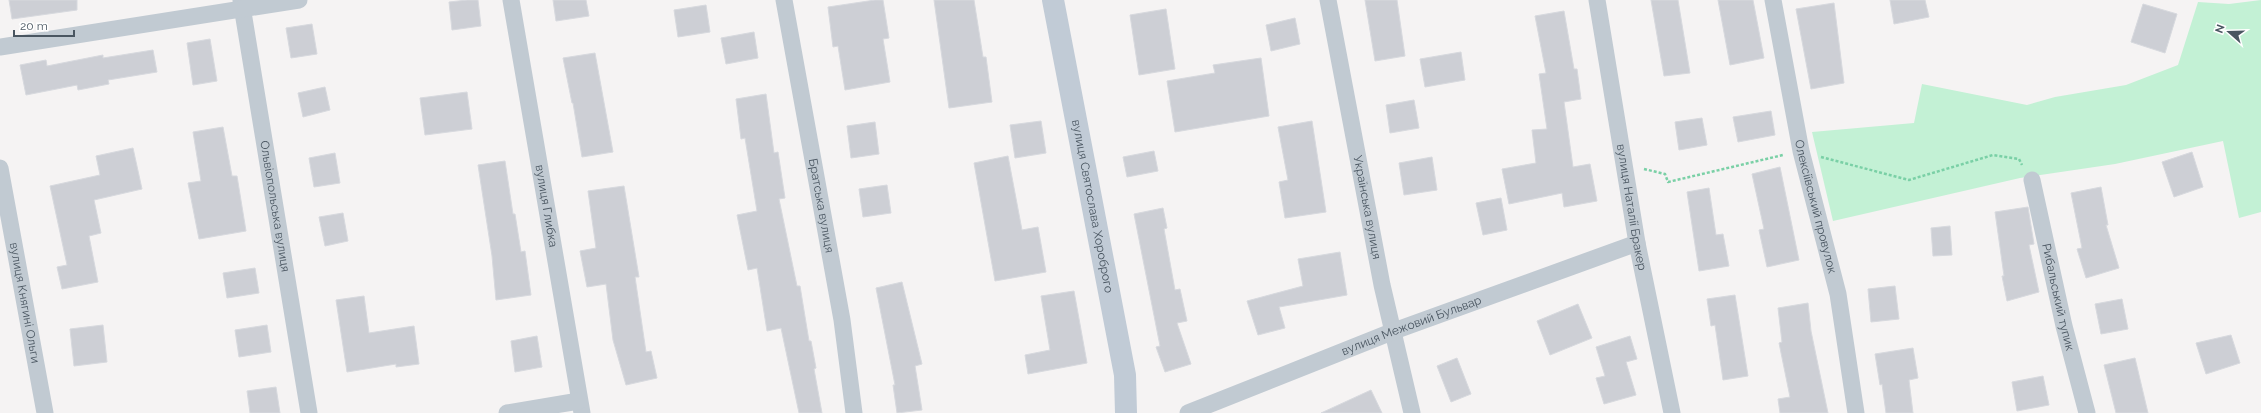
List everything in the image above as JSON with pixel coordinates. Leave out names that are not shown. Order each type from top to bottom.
[{"type":"street","points":[[0,47],[242,5],[299,0]]},
{"type":"street","name":"вулиця Глибка","points":[[511,0],[581,407]]},
{"type":"street","name":"Братська вулиця","points":[[784,0],[842,320],[854,413]]},
{"type":"street","name":"вулиця Святослава Хороброго","points":[[1053,0],[1125,375],[1126,413]]},
{"type":"street","name":"Українська вулиця","points":[[1328,0],[1382,286],[1394,331],[1412,413]]},
{"type":"street","name":"вулиця Наталії Бракер","points":[[1597,0],[1637,243],[1672,413]]},
{"type":"street","name":"Олексіївський провулок","points":[[1773,0],[1801,151],[1838,294],[1856,413]]},
{"type":"street","name":"Ольвіопольська вулиця","points":[[242,5],[309,413]]},
{"type":"street","name":"вулиця Княгині Ольги","points":[[0,168],[45,413]]},
{"type":"street","name":"Рибальський тупик","points":[[2032,180],[2064,326],[2087,413]]},
{"type":"street","name":"вулиця Межовий Бульвар","points":[[1188,413],[1394,331],[1637,243]]},
{"type":"street","points":[[507,413],[581,407]]},
{"type":"path","points":[[1623,157],[1647,171],[1665,174],[1668,182],[1801,151],[1909,180],[1993,155],[2019,160],[2032,180]]},
{"type":"green space","points":[[2261,0],[2261,212],[2239,218],[2223,141],[2115,164],[2020,178],[1833,221],[1812,132],[1914,123],[1922,84],[2027,105],[2055,97],[2126,85],[2178,65],[2198,2],[2229,4]]},
{"type":"building","points":[[9,0],[77,0],[77,10],[12,19]]},
{"type":"building","points":[[478,0],[481,26],[452,30],[449,2]]},
{"type":"building","points":[[553,0],[586,0],[589,16],[556,21]]},
{"type":"building","points":[[883,0],[889,38],[883,39],[890,82],[845,90],[838,46],[833,47],[828,7]]},
{"type":"building","points":[[934,0],[974,0],[983,57],[986,57],[992,102],[949,108]]},
{"type":"building","points":[[1365,0],[1397,0],[1405,56],[1375,61]]},
{"type":"building","points":[[1651,0],[1678,0],[1690,73],[1664,76]]},
{"type":"building","points":[[1718,0],[1753,0],[1764,58],[1730,65]]},
{"type":"building","points":[[1890,0],[1925,0],[1929,17],[1894,24]]},
{"type":"building","points":[[1834,3],[1844,83],[1811,89],[1796,9]]},
{"type":"building","points":[[2143,4],[2177,14],[2165,53],[2131,42]]},
{"type":"building","points":[[706,5],[710,32],[678,37],[674,10]]},
{"type":"building","points":[[1166,9],[1175,69],[1139,75],[1130,15]]},
{"type":"building","points":[[1564,11],[1574,69],[1577,69],[1581,99],[1564,102],[1573,167],[1590,164],[1597,201],[1564,207],[1562,193],[1509,204],[1502,169],[1536,163],[1532,130],[1547,129],[1539,74],[1546,73],[1535,16]]},
{"type":"building","points":[[1295,18],[1300,44],[1271,51],[1266,25]]},
{"type":"building","points":[[312,24],[317,54],[291,58],[286,28]]},
{"type":"building","points":[[754,32],[758,58],[726,64],[721,38]]},
{"type":"building","points":[[210,39],[217,81],[193,85],[187,43]]},
{"type":"building","points":[[153,50],[157,72],[108,80],[109,84],[78,90],[77,85],[26,95],[20,65],[46,60],[47,66],[103,55],[103,58]]},
{"type":"building","points":[[1461,52],[1465,80],[1425,87],[1420,59]]},
{"type":"building","points":[[595,53],[613,152],[582,157],[573,103],[563,58]]},
{"type":"building","points":[[1261,58],[1269,116],[1175,132],[1167,81],[1215,73],[1213,65]]},
{"type":"building","points":[[325,87],[330,110],[303,117],[298,93]]},
{"type":"building","points":[[467,92],[472,129],[425,135],[420,98]]},
{"type":"building","points":[[766,94],[774,153],[778,152],[785,198],[779,199],[797,286],[800,286],[809,341],[811,341],[816,368],[814,369],[822,413],[799,413],[781,328],[767,331],[757,268],[748,270],[737,215],[757,211],[745,138],[741,139],[736,99]]},
{"type":"building","points":[[1414,100],[1419,128],[1390,133],[1386,105]]},
{"type":"building","points":[[1771,111],[1775,135],[1738,142],[1733,117]]},
{"type":"building","points":[[1702,118],[1707,145],[1679,150],[1675,122]]},
{"type":"building","points":[[1041,121],[1046,153],[1015,158],[1010,125]]},
{"type":"building","points":[[1312,121],[1326,212],[1285,218],[1279,182],[1288,180],[1278,127]]},
{"type":"building","points":[[875,122],[879,154],[851,158],[847,126]]},
{"type":"building","points":[[223,127],[232,176],[237,176],[246,231],[199,239],[188,183],[201,181],[193,132]]},
{"type":"building","points":[[133,148],[142,189],[94,200],[101,233],[89,236],[98,282],[62,289],[57,267],[67,265],[50,186],[100,175],[96,156]]},
{"type":"building","points":[[1154,151],[1158,171],[1127,177],[1123,157]]},
{"type":"building","points":[[2192,152],[2203,187],[2174,197],[2162,162]]},
{"type":"building","points":[[335,153],[340,183],[314,187],[309,158]]},
{"type":"building","points":[[1008,156],[1022,230],[1038,227],[1046,272],[995,281],[974,163]]},
{"type":"building","points":[[1432,157],[1437,190],[1404,195],[1399,163]]},
{"type":"building","points":[[505,161],[513,214],[515,214],[521,252],[525,251],[531,295],[496,300],[492,256],[478,165]]},
{"type":"building","points":[[1780,167],[1799,260],[1767,267],[1759,230],[1764,229],[1752,174]]},
{"type":"building","points":[[887,185],[891,213],[863,217],[859,189]]},
{"type":"building","points":[[624,186],[639,277],[635,277],[646,352],[651,351],[657,378],[626,385],[613,340],[606,284],[587,287],[580,251],[596,248],[588,191]]},
{"type":"building","points":[[2101,187],[2108,225],[2106,225],[2119,268],[2086,278],[2077,249],[2082,248],[2071,193]]},
{"type":"building","points":[[1709,188],[1716,235],[1723,234],[1729,266],[1699,271],[1687,192]]},
{"type":"building","points":[[1501,198],[1507,230],[1483,235],[1476,203]]},
{"type":"building","points":[[2028,207],[2034,244],[2029,245],[2039,292],[2007,301],[2002,276],[2004,276],[1995,212]]},
{"type":"building","points":[[1163,208],[1167,228],[1164,229],[1175,290],[1180,289],[1187,321],[1177,323],[1191,364],[1165,372],[1156,347],[1160,346],[1134,214]]},
{"type":"building","points":[[343,213],[348,241],[325,246],[319,217]]},
{"type":"building","points":[[1950,226],[1952,255],[1933,256],[1931,228]]},
{"type":"building","points":[[1340,252],[1347,295],[1279,307],[1285,328],[1258,335],[1247,301],[1303,286],[1298,259]]},
{"type":"building","points":[[255,268],[259,293],[227,298],[223,273]]},
{"type":"building","points":[[902,282],[922,364],[915,366],[922,410],[897,413],[893,385],[895,385],[876,288]]},
{"type":"building","points":[[1895,286],[1899,319],[1871,322],[1868,289]]},
{"type":"building","points":[[1074,291],[1087,363],[1028,374],[1025,355],[1050,350],[1041,296]]},
{"type":"building","points":[[1735,295],[1748,376],[1723,380],[1715,325],[1711,326],[1707,299]]},
{"type":"building","points":[[364,296],[369,333],[414,326],[419,364],[396,367],[396,364],[347,372],[336,300]]},
{"type":"building","points":[[2122,299],[2128,329],[2101,334],[2095,304]]},
{"type":"building","points":[[1808,303],[1811,331],[1828,413],[1780,413],[1778,399],[1790,397],[1779,343],[1782,342],[1778,308]]},
{"type":"building","points":[[1578,304],[1592,338],[1550,355],[1537,321]]},
{"type":"building","points":[[103,325],[107,362],[74,366],[70,329]]},
{"type":"building","points":[[267,325],[271,352],[239,357],[235,330]]},
{"type":"building","points":[[2231,335],[2240,363],[2206,374],[2196,343]]},
{"type":"building","points":[[537,336],[542,367],[515,372],[511,341]]},
{"type":"building","points":[[1630,336],[1637,359],[1626,362],[1636,395],[1604,404],[1596,378],[1605,376],[1596,347]]},
{"type":"building","points":[[1913,348],[1918,378],[1909,380],[1913,413],[1886,413],[1882,384],[1880,385],[1875,354]]},
{"type":"building","points":[[1457,358],[1471,394],[1451,402],[1437,366]]},
{"type":"building","points":[[2135,358],[2148,413],[2116,413],[2104,365]]},
{"type":"building","points":[[2043,376],[2049,405],[2017,411],[2012,382]]},
{"type":"building","points":[[276,387],[280,413],[250,413],[247,391]]},
{"type":"building","points":[[1371,390],[1382,413],[1321,413]]}]
